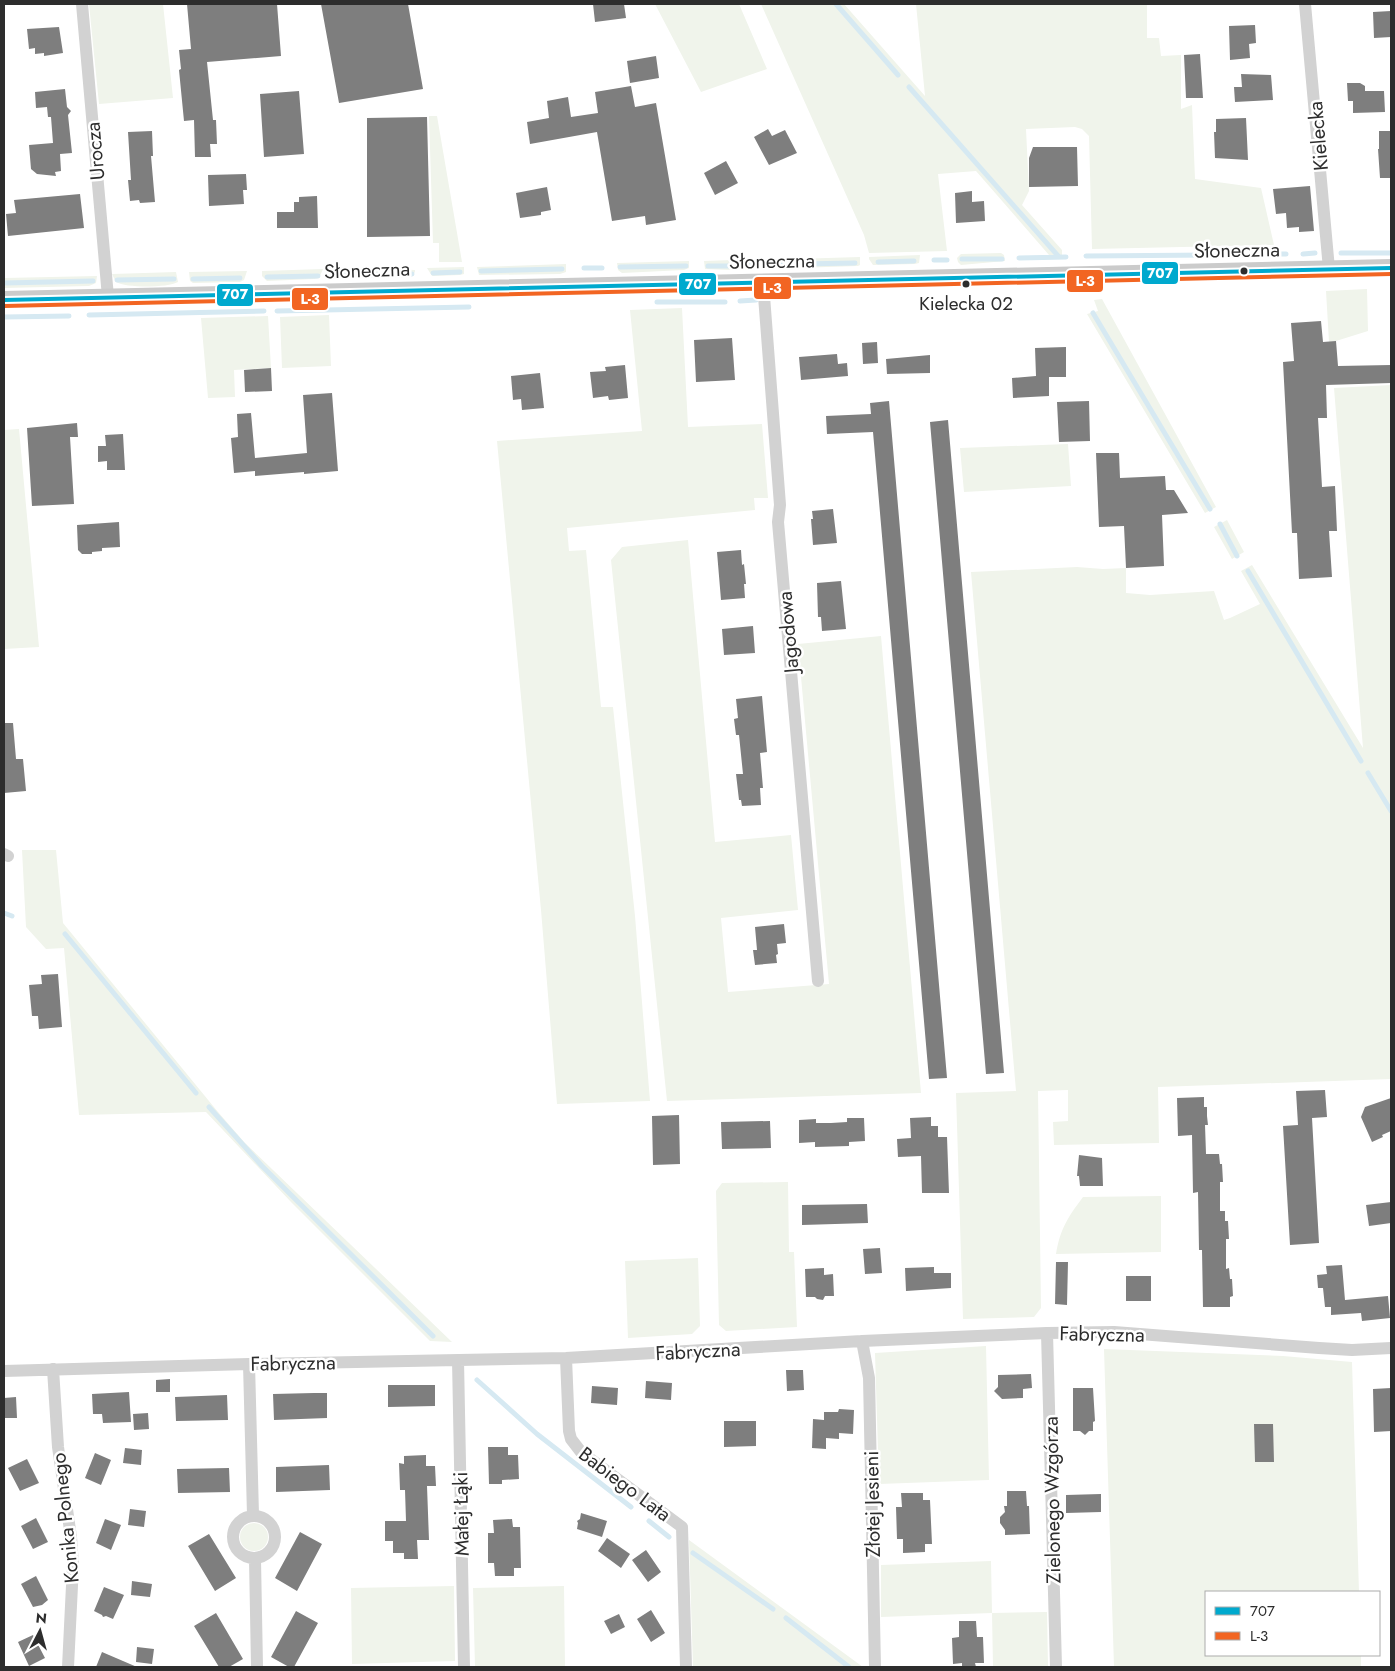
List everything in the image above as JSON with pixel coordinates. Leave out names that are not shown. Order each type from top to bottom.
[{"type":"main road","name":"Słoneczna","points":[[4,300],[1391,268]]},
{"type":"street","name":"Urocza","points":[[82,4],[108,297]]},
{"type":"street","name":"Kielecka","points":[[1305,4],[1329,269]]},
{"type":"street","name":"Jagodowa","points":[[762,283],[780,506],[778,522],[818,980]]},
{"type":"street","name":"Fabryczna","points":[[4,1371],[566,1358],[862,1341],[1047,1333],[1114,1332],[1327,1349],[1391,1348]]},
{"type":"street","name":"Zielonego Wzgórza","points":[[1047,1333],[1056,1667]]},
{"type":"street","name":"Złotej Jesieni","points":[[862,1341],[869,1378],[875,1667]]},
{"type":"street","name":"Babiego Lata","points":[[566,1358],[569,1431],[575,1446],[682,1527],[686,1667]]},
{"type":"street","name":"Małej Łąki","points":[[458,1360],[464,1667]]},
{"type":"street","points":[[248,1364],[253,1515]]},
{"type":"street","name":"Konika Polnego","points":[[53,1369],[58,1446],[71,1536],[73,1565],[68,1667]]},
{"type":"street","points":[[253,1515],[265,1518],[274,1527],[276,1533],[271,1550],[261,1558],[255,1559],[248,1558],[237,1550],[233,1538],[233,1531],[241,1520],[253,1515]]},
{"type":"street","points":[[255,1559],[257,1667]]},
{"type":"shaded area","points":[[89,4],[163,4],[173,98],[99,104]]},
{"type":"shaded area","points":[[655,4],[739,4],[767,69],[701,92]]},
{"type":"shaded area","points":[[761,4],[844,4],[925,96],[916,4],[1147,4],[1147,38],[1159,38],[1161,56],[1181,55],[1181,109],[1192,105],[1195,179],[1261,188],[1274,245],[1092,249],[1089,136],[1082,129],[1075,127],[1026,129],[1029,191],[1022,205],[1062,250],[1062,255],[1049,255],[976,171],[938,174],[947,251],[869,253],[864,235]]},
{"type":"shaded area","points":[[429,116],[437,116],[462,262],[439,262],[439,243],[433,243]]},
{"type":"shaded area","points":[[1001,253],[1004,255],[1005,261],[961,265],[957,258],[961,254]]},
{"type":"shaded area","points":[[920,255],[919,263],[915,264],[873,265],[869,259],[869,257]]},
{"type":"shaded area","points":[[860,257],[860,265],[858,266],[796,268],[794,266],[794,259]]},
{"type":"shaded area","points":[[785,259],[786,268],[745,270],[744,260]]},
{"type":"shaded area","points":[[733,260],[733,270],[705,269],[704,261]]},
{"type":"shaded area","points":[[689,261],[689,268],[684,270],[622,273],[618,270],[617,263]]},
{"type":"shaded area","points":[[566,264],[566,272],[560,274],[479,275],[477,267]]},
{"type":"shaded area","points":[[464,267],[464,274],[432,276],[427,268]]},
{"type":"shaded area","points":[[323,269],[319,278],[314,279],[267,281],[262,276],[262,271]]},
{"type":"shaded area","points":[[336,269],[415,270],[415,272],[411,277],[406,278],[339,278]]},
{"type":"shaded area","points":[[247,271],[244,280],[240,282],[193,283],[190,281],[189,272]]},
{"type":"shaded area","points":[[176,272],[178,282],[156,286],[121,284],[116,282],[112,274]]},
{"type":"shaded area","points":[[97,276],[96,283],[89,286],[4,288],[4,278]]},
{"type":"shaded area","points":[[1367,289],[1368,331],[1329,342],[1326,291]]},
{"type":"shaded area","points":[[1102,299],[1216,507],[1205,513],[1087,314],[1098,311],[1094,300]]},
{"type":"shaded area","points":[[682,308],[688,427],[762,424],[768,498],[754,498],[755,510],[567,528],[569,551],[586,550],[601,707],[613,707],[635,916],[650,1101],[557,1104],[541,910],[497,441],[642,431],[630,310]]},
{"type":"shaded area","points":[[329,315],[331,366],[282,368],[280,317]]},
{"type":"shaded area","points":[[268,316],[271,368],[234,370],[235,397],[208,398],[201,318]]},
{"type":"shaded area","points":[[1391,385],[1391,1079],[1158,1087],[1159,1143],[1054,1145],[1053,1122],[1068,1121],[1068,1090],[1038,1091],[1041,1308],[1034,1317],[963,1319],[956,1093],[1016,1091],[971,572],[1077,567],[1126,568],[1126,593],[1150,595],[1214,591],[1224,620],[1260,604],[1241,571],[1252,565],[1363,748],[1334,388]]},
{"type":"shaded area","points":[[19,429],[39,647],[4,649],[4,430]]},
{"type":"shaded area","points":[[1068,444],[1071,486],[964,492],[960,448]]},
{"type":"shaded area","points":[[1227,520],[1244,552],[1232,559],[1214,527]]},
{"type":"shaded area","points":[[688,540],[715,842],[791,835],[798,910],[721,918],[728,992],[829,984],[798,644],[881,636],[921,1093],[667,1101],[611,560],[622,547]]},
{"type":"shaded area","points":[[22,850],[56,850],[63,923],[245,1143],[452,1342],[430,1341],[291,1202],[206,1112],[79,1115],[64,948],[46,949],[26,927]]},
{"type":"shaded area","points":[[788,1182],[789,1252],[794,1252],[797,1327],[726,1331],[719,1325],[716,1191],[722,1183]]},
{"type":"shaded area","points":[[1161,1196],[1161,1252],[1056,1254],[1065,1224],[1083,1197]]},
{"type":"shaded area","points":[[698,1258],[700,1326],[692,1334],[628,1338],[625,1261]]},
{"type":"shaded area","points":[[986,1346],[989,1480],[879,1484],[875,1353]]},
{"type":"shaded area","points":[[1104,1349],[1283,1356],[1352,1362],[1359,1591],[1205,1591],[1205,1656],[1361,1656],[1361,1667],[1114,1667]]},
{"type":"shaded area","points":[[254,1523],[264,1527],[268,1537],[264,1547],[254,1551],[244,1547],[240,1537],[244,1527]]},
{"type":"shaded area","points":[[689,1540],[863,1667],[693,1667]]},
{"type":"shaded area","points":[[991,1561],[992,1613],[881,1617],[881,1565]]},
{"type":"shaded area","points":[[454,1586],[455,1661],[352,1664],[351,1588]]},
{"type":"shaded area","points":[[564,1586],[565,1667],[475,1667],[473,1588]]},
{"type":"shaded area","points":[[1047,1612],[1048,1667],[993,1667],[992,1613]]},
{"type":"building","points":[[187,4],[277,4],[281,56],[207,62],[213,120],[216,120],[217,144],[210,144],[211,157],[195,157],[194,120],[184,121],[179,50],[191,49]]},
{"type":"building","points":[[321,4],[408,4],[423,89],[339,103]]},
{"type":"building","points":[[593,4],[624,4],[626,18],[595,22]]},
{"type":"building","points":[[1391,11],[1391,37],[1374,38],[1373,12]]},
{"type":"building","points":[[1255,25],[1256,43],[1249,44],[1250,58],[1230,60],[1229,26]]},
{"type":"building","points":[[59,27],[63,53],[44,56],[44,53],[35,54],[35,48],[29,49],[27,29]]},
{"type":"building","points":[[1200,54],[1203,98],[1186,98],[1184,55]]},
{"type":"building","points":[[656,56],[659,78],[630,83],[627,61]]},
{"type":"building","points":[[1241,74],[1271,75],[1273,100],[1235,102],[1234,87],[1242,87]]},
{"type":"building","points":[[1347,83],[1360,83],[1365,86],[1365,91],[1384,91],[1385,112],[1353,113],[1353,101],[1348,101]]},
{"type":"building","points":[[631,86],[635,107],[656,103],[676,220],[646,225],[645,216],[612,221],[597,132],[530,144],[527,122],[549,118],[547,101],[568,97],[571,117],[598,113],[595,92]]},
{"type":"building","points":[[65,89],[67,107],[71,111],[68,115],[72,153],[60,154],[61,171],[55,172],[56,176],[37,174],[31,169],[29,145],[53,143],[51,117],[48,117],[47,107],[36,108],[35,92]]},
{"type":"building","points":[[299,91],[304,154],[264,157],[260,94]]},
{"type":"building","points":[[427,117],[430,236],[367,237],[367,118]]},
{"type":"building","points":[[1246,118],[1248,160],[1215,158],[1214,132],[1216,132],[1216,119]]},
{"type":"building","points":[[768,129],[772,136],[785,130],[797,153],[769,165],[754,137]]},
{"type":"building","points":[[152,131],[153,156],[151,156],[155,202],[140,203],[139,200],[130,201],[128,180],[131,180],[128,132]]},
{"type":"building","points":[[1379,131],[1391,131],[1391,178],[1380,178]]},
{"type":"building","points":[[1033,147],[1077,147],[1078,186],[1029,187],[1029,158]]},
{"type":"building","points":[[726,161],[738,183],[715,195],[704,173]]},
{"type":"building","points":[[246,174],[247,190],[243,190],[244,204],[209,206],[208,175]]},
{"type":"building","points":[[1310,186],[1314,231],[1299,232],[1299,227],[1287,228],[1286,213],[1276,214],[1273,189]]},
{"type":"building","points":[[547,187],[551,210],[541,212],[541,215],[520,218],[516,193]]},
{"type":"building","points":[[972,191],[972,202],[984,201],[985,221],[956,223],[955,193]]},
{"type":"building","points":[[80,194],[84,228],[8,236],[6,214],[16,213],[14,200]]},
{"type":"building","points":[[317,196],[318,228],[277,228],[277,212],[294,212],[294,202],[299,202],[299,197]]},
{"type":"building","points":[[1321,321],[1323,342],[1336,341],[1338,366],[1391,365],[1391,383],[1326,385],[1327,418],[1318,418],[1322,487],[1335,486],[1337,531],[1329,531],[1332,577],[1299,579],[1297,533],[1292,533],[1283,362],[1294,361],[1291,323]]},
{"type":"building","points":[[732,338],[735,380],[696,382],[694,340]]},
{"type":"building","points":[[877,342],[878,363],[863,364],[862,343]]},
{"type":"building","points":[[1066,347],[1066,377],[1049,377],[1049,396],[1013,398],[1012,378],[1036,376],[1035,348]]},
{"type":"building","points":[[837,354],[838,364],[847,363],[848,376],[801,380],[799,357]]},
{"type":"building","points":[[930,355],[930,373],[887,374],[886,359]]},
{"type":"building","points":[[625,365],[628,398],[609,400],[608,396],[593,398],[590,372],[606,371],[605,367]]},
{"type":"building","points":[[271,368],[272,391],[245,392],[244,370]]},
{"type":"building","points":[[540,373],[544,408],[522,410],[521,399],[513,400],[511,376]]},
{"type":"building","points":[[332,393],[338,471],[255,476],[255,471],[234,473],[231,438],[238,437],[237,414],[251,413],[255,458],[307,453],[303,395]]},
{"type":"building","points":[[889,401],[947,1078],[929,1079],[873,432],[827,434],[826,416],[871,414],[870,403]]},
{"type":"building","points":[[1089,401],[1090,441],[1059,442],[1057,402]]},
{"type":"building","points":[[948,420],[1004,1073],[986,1074],[930,422]]},
{"type":"building","points":[[77,423],[78,437],[70,437],[74,504],[32,506],[27,428]]},
{"type":"building","points":[[123,434],[125,470],[107,470],[107,461],[98,462],[98,446],[106,446],[105,435]]},
{"type":"building","points":[[1096,453],[1119,453],[1120,478],[1165,476],[1166,490],[1174,490],[1188,513],[1162,515],[1164,566],[1126,568],[1124,526],[1099,527]]},
{"type":"building","points":[[833,509],[837,543],[813,545],[812,511]]},
{"type":"building","points":[[119,522],[120,547],[102,548],[102,551],[92,552],[92,554],[82,554],[78,550],[77,525]]},
{"type":"building","points":[[741,550],[746,584],[744,584],[745,598],[721,600],[717,552]]},
{"type":"building","points":[[841,581],[846,629],[822,631],[821,617],[818,617],[817,583]]},
{"type":"building","points":[[753,626],[755,653],[724,655],[722,629]]},
{"type":"building","points":[[762,696],[767,752],[760,753],[763,788],[760,788],[761,805],[742,806],[741,800],[739,800],[736,774],[743,774],[739,735],[736,735],[734,719],[738,718],[736,699]]},
{"type":"building","points":[[4,723],[13,723],[16,759],[23,759],[26,791],[4,793]]},
{"type":"building","points":[[784,924],[786,943],[777,944],[777,963],[755,965],[753,950],[757,950],[755,927]]},
{"type":"building","points":[[58,974],[62,1027],[39,1029],[38,1016],[32,1016],[29,985],[42,984],[41,975]]},
{"type":"building","points":[[1325,1090],[1327,1117],[1312,1118],[1319,1243],[1290,1245],[1283,1126],[1298,1125],[1296,1091]]},
{"type":"building","points":[[1204,1097],[1204,1107],[1207,1107],[1208,1125],[1205,1125],[1206,1154],[1219,1154],[1220,1164],[1222,1164],[1223,1182],[1220,1182],[1220,1211],[1225,1211],[1225,1221],[1228,1221],[1229,1239],[1226,1239],[1226,1269],[1229,1268],[1230,1279],[1232,1279],[1233,1296],[1230,1297],[1230,1307],[1203,1307],[1202,1250],[1199,1250],[1198,1192],[1193,1193],[1192,1135],[1178,1136],[1177,1098]]},
{"type":"building","points":[[1391,1098],[1391,1131],[1372,1142],[1361,1117],[1365,1107]]},
{"type":"building","points":[[679,1115],[680,1164],[653,1165],[652,1116]]},
{"type":"building","points":[[931,1117],[931,1126],[938,1126],[938,1137],[947,1137],[949,1193],[922,1193],[921,1156],[898,1157],[897,1139],[911,1138],[910,1118]]},
{"type":"building","points":[[847,1118],[864,1118],[865,1141],[849,1142],[849,1146],[815,1147],[815,1142],[799,1143],[799,1120],[816,1119],[816,1123],[831,1123],[847,1122]]},
{"type":"building","points":[[770,1121],[771,1148],[722,1149],[721,1122]]},
{"type":"building","points":[[1079,1155],[1102,1158],[1103,1186],[1080,1186],[1079,1176],[1077,1176]]},
{"type":"building","points":[[1391,1202],[1391,1223],[1369,1226],[1366,1205]]},
{"type":"building","points":[[867,1204],[868,1223],[802,1225],[802,1205]]},
{"type":"building","points":[[880,1248],[882,1273],[865,1274],[863,1249]]},
{"type":"building","points":[[1056,1262],[1068,1262],[1067,1305],[1055,1304]]},
{"type":"building","points":[[1342,1265],[1345,1300],[1388,1296],[1390,1318],[1362,1321],[1361,1313],[1331,1315],[1331,1307],[1325,1307],[1323,1288],[1318,1288],[1317,1275],[1327,1274],[1326,1266]]},
{"type":"building","points":[[934,1267],[934,1273],[951,1273],[951,1288],[906,1291],[905,1268]]},
{"type":"building","points":[[824,1268],[824,1275],[833,1274],[834,1296],[825,1296],[823,1300],[815,1297],[806,1297],[805,1269]]},
{"type":"building","points":[[1126,1276],[1151,1276],[1151,1301],[1126,1301]]},
{"type":"building","points":[[786,1370],[803,1370],[804,1390],[787,1391]]},
{"type":"building","points":[[1031,1374],[1032,1388],[1023,1389],[1023,1398],[1002,1399],[994,1391],[998,1387],[998,1375]]},
{"type":"building","points":[[170,1379],[170,1392],[156,1392],[156,1380]]},
{"type":"building","points":[[646,1381],[672,1383],[671,1400],[645,1398]]},
{"type":"building","points":[[388,1385],[435,1385],[435,1406],[388,1407]]},
{"type":"building","points":[[592,1386],[618,1388],[617,1405],[591,1403]]},
{"type":"building","points":[[1073,1388],[1093,1388],[1095,1421],[1093,1422],[1093,1431],[1089,1431],[1085,1435],[1080,1431],[1073,1431]]},
{"type":"building","points":[[1391,1388],[1391,1431],[1374,1432],[1373,1389]]},
{"type":"building","points":[[129,1392],[131,1422],[103,1423],[102,1414],[93,1414],[92,1394]]},
{"type":"building","points":[[327,1393],[327,1418],[274,1420],[273,1394]]},
{"type":"building","points":[[227,1395],[228,1420],[176,1421],[175,1397]]},
{"type":"building","points":[[16,1397],[17,1418],[4,1418],[4,1398]]},
{"type":"building","points":[[839,1409],[854,1410],[853,1434],[839,1433],[839,1439],[826,1438],[826,1449],[812,1448],[813,1419],[824,1420],[824,1412],[838,1412]]},
{"type":"building","points":[[148,1413],[149,1429],[134,1430],[133,1414]]},
{"type":"building","points":[[724,1421],[756,1421],[756,1446],[724,1447]]},
{"type":"building","points":[[1254,1424],[1273,1424],[1274,1462],[1255,1462]]},
{"type":"building","points":[[488,1447],[508,1447],[508,1455],[518,1455],[519,1479],[502,1480],[502,1484],[489,1484]]},
{"type":"building","points":[[125,1448],[142,1450],[141,1465],[123,1463]]},
{"type":"building","points":[[95,1453],[111,1460],[101,1485],[85,1478]]},
{"type":"building","points":[[426,1455],[426,1466],[435,1466],[436,1486],[427,1486],[429,1540],[417,1540],[418,1559],[404,1559],[404,1553],[393,1553],[393,1541],[385,1541],[385,1521],[406,1521],[405,1490],[400,1490],[399,1463],[404,1464],[404,1456]]},
{"type":"building","points":[[27,1459],[39,1483],[20,1491],[8,1468]]},
{"type":"building","points":[[329,1465],[330,1490],[276,1492],[276,1467]]},
{"type":"building","points":[[229,1468],[230,1492],[178,1493],[177,1469]]},
{"type":"building","points":[[1007,1491],[1026,1491],[1027,1506],[1029,1506],[1030,1534],[1005,1535],[1005,1530],[1000,1523],[1000,1517],[1005,1512],[1004,1506],[1007,1506]]},
{"type":"building","points":[[901,1493],[923,1493],[923,1500],[930,1500],[932,1544],[925,1544],[925,1552],[903,1553],[903,1539],[897,1539],[896,1507],[902,1507]]},
{"type":"building","points":[[1101,1494],[1101,1512],[1066,1513],[1066,1495]]},
{"type":"building","points":[[130,1509],[146,1511],[144,1527],[128,1525]]},
{"type":"building","points":[[581,1513],[607,1521],[602,1537],[577,1529],[577,1521],[580,1519]]},
{"type":"building","points":[[36,1518],[48,1542],[33,1549],[21,1526]]},
{"type":"building","points":[[105,1519],[121,1525],[111,1550],[96,1543]]},
{"type":"building","points":[[512,1519],[513,1527],[520,1527],[521,1568],[514,1568],[514,1576],[495,1576],[494,1563],[488,1563],[488,1533],[494,1533],[493,1520]]},
{"type":"building","points":[[300,1532],[322,1544],[297,1591],[275,1578]]},
{"type":"building","points":[[209,1534],[236,1578],[215,1591],[188,1546]]},
{"type":"building","points":[[607,1538],[630,1554],[621,1568],[598,1551]]},
{"type":"building","points":[[646,1550],[661,1572],[648,1582],[632,1560]]},
{"type":"building","points":[[36,1576],[48,1600],[42,1605],[33,1607],[21,1584]]},
{"type":"building","points":[[132,1581],[152,1584],[150,1597],[131,1595]]},
{"type":"building","points":[[104,1587],[124,1595],[113,1619],[106,1616],[103,1617],[94,1611]]},
{"type":"building","points":[[651,1610],[665,1633],[651,1642],[637,1619]]},
{"type":"building","points":[[296,1611],[318,1623],[294,1667],[289,1667],[271,1657]]},
{"type":"building","points":[[216,1613],[243,1659],[229,1667],[219,1667],[194,1626]]},
{"type":"building","points":[[619,1614],[625,1627],[611,1634],[604,1621]]},
{"type":"building","points":[[959,1621],[976,1621],[977,1637],[983,1637],[984,1663],[975,1663],[976,1667],[962,1667],[962,1663],[953,1664],[952,1638],[959,1637]]},
{"type":"building","points":[[33,1635],[45,1658],[29,1666],[18,1642]]},
{"type":"building","points":[[137,1647],[154,1649],[152,1664],[136,1662]]},
{"type":"building","points":[[102,1652],[137,1667],[96,1667]]},
{"type":"waterway","points":[[836,4],[898,75]]},
{"type":"waterway","points":[[909,87],[1059,257]]},
{"type":"waterway","points":[[1303,254],[1315,253]]},
{"type":"waterway","points":[[1341,253],[1391,253]]},
{"type":"waterway","points":[[1251,254],[1286,254]]},
{"type":"waterway","points":[[1086,256],[1212,255]]},
{"type":"waterway","points":[[1221,255],[1237,255]]},
{"type":"waterway","points":[[1019,258],[1066,257]]},
{"type":"waterway","points":[[962,259],[1002,259]]},
{"type":"waterway","points":[[934,260],[947,260]]},
{"type":"waterway","points":[[878,262],[914,261]]},
{"type":"waterway","points":[[799,264],[855,263]]},
{"type":"waterway","points":[[748,265],[783,265]]},
{"type":"waterway","points":[[620,267],[686,266]]},
{"type":"waterway","points":[[708,266],[730,266]]},
{"type":"waterway","points":[[584,268],[602,268]]},
{"type":"waterway","points":[[481,271],[562,269]]},
{"type":"waterway","points":[[433,273],[460,272]]},
{"type":"waterway","points":[[340,276],[412,274]]},
{"type":"waterway","points":[[267,277],[318,276]]},
{"type":"waterway","points":[[193,279],[240,278]]},
{"type":"waterway","points":[[117,280],[174,279]]},
{"type":"waterway","points":[[4,283],[93,281]]},
{"type":"waterway","points":[[740,301],[756,300]]},
{"type":"waterway","points":[[657,302],[725,302]]},
{"type":"waterway","points":[[277,311],[469,307]]},
{"type":"waterway","points":[[89,315],[264,311]]},
{"type":"waterway","points":[[1093,313],[1210,509]]},
{"type":"waterway","points":[[4,317],[69,316]]},
{"type":"waterway","points":[[1220,524],[1237,556]]},
{"type":"waterway","points":[[1248,571],[1361,761]]},
{"type":"waterway","points":[[1368,773],[1391,811]]},
{"type":"waterway","points":[[4,913],[12,916]]},
{"type":"waterway","points":[[65,934],[196,1093]]},
{"type":"waterway","points":[[209,1107],[262,1166],[433,1336]]},
{"type":"waterway","points":[[477,1380],[537,1434],[631,1507]]},
{"type":"waterway","points":[[649,1521],[669,1537]]},
{"type":"waterway","points":[[693,1553],[773,1609]]},
{"type":"waterway","points":[[786,1618],[849,1667]]},
{"type":"transit line","name":"707","points":[[4,300],[1391,268]]},
{"type":"transit line","name":"L-3","points":[[4,306],[1391,274]]},
{"type":"place","name":"Kielecka 02","points":[[966,284]]}]
